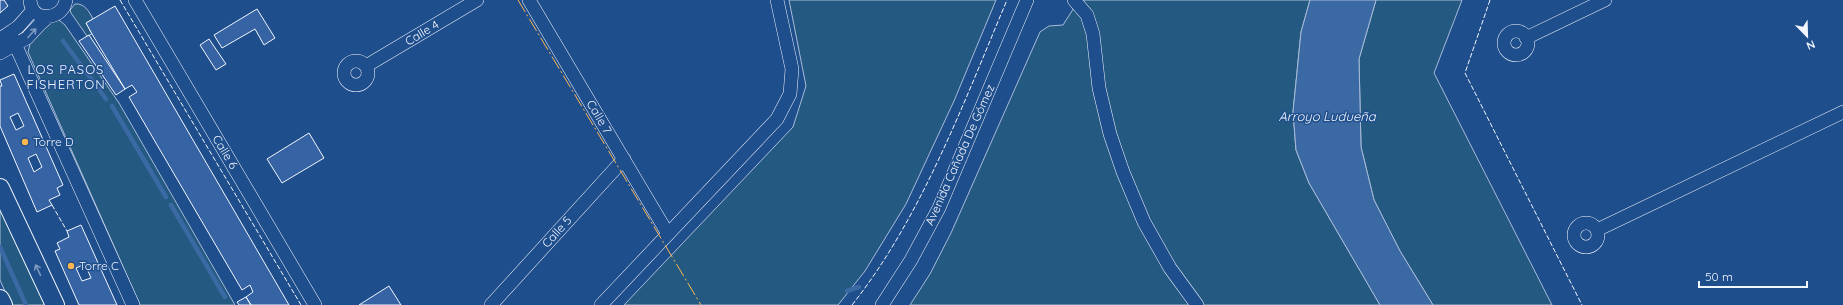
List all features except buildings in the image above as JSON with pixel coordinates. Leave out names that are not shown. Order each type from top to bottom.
[{"type":"main road","points":[[0,188],[55,305]]},
{"type":"main road","points":[[0,299],[3,305]]},
{"type":"street","points":[[66,0],[62,10],[54,16],[48,17],[42,17],[30,3],[23,22],[5,36],[15,46],[133,305]]},
{"type":"street","name":"Calle 6","points":[[135,0],[315,305]]},
{"type":"street","name":"Calle 4","points":[[366,66],[477,0]]},
{"type":"street","name":"Calle 7","points":[[529,0],[668,234]]},
{"type":"street","points":[[601,305],[777,119],[790,94],[792,69],[777,0]]},
{"type":"street","name":"Avenida Cañada De Gómez","points":[[882,305],[911,260],[939,208],[1027,0]]},
{"type":"street","points":[[1074,0],[1087,15],[1093,34],[1099,88],[1110,134],[1123,172],[1144,222],[1170,268],[1197,305]]},
{"type":"street","points":[[1526,38],[1605,0]]},
{"type":"street","points":[[0,53],[27,38],[48,17]]},
{"type":"street","points":[[1597,230],[1843,112]]},
{"type":"street","name":"Calle 5","points":[[491,305],[624,159]]},
{"type":"shaded area","points":[[789,0],[996,0],[954,101],[906,204],[865,271],[838,305],[624,305],[793,127],[806,86]]},
{"type":"shaded area","points":[[1079,0],[1310,0],[1301,32],[1293,112],[1296,150],[1309,183],[1380,305],[910,305],[930,274],[951,233],[1040,32],[1049,26],[1063,25]]},
{"type":"shaded area","points":[[1376,0],[1462,0],[1434,73],[1552,305],[1433,305],[1400,251],[1374,200],[1361,147],[1359,59]]},
{"type":"shaded area","points":[[75,4],[84,6],[88,10],[93,19],[86,23],[92,34],[87,36],[71,13],[70,10]]},
{"type":"shaded area","points":[[51,20],[59,20],[65,25],[119,103],[235,305],[140,305],[28,52],[30,44]]},
{"type":"shaded area","points":[[0,201],[46,305],[11,305],[0,280]]},
{"type":"water","name":"Arroyo Ludueña","points":[[1310,0],[1376,0],[1359,59],[1361,147],[1374,200],[1400,251],[1433,305],[1380,305],[1309,183],[1296,150],[1293,112],[1301,32]]},
{"type":"waterway","points":[[63,41],[106,99]]},
{"type":"waterway","points":[[112,106],[166,197]]},
{"type":"waterway","points":[[171,205],[225,297]]},
{"type":"waterway","points":[[0,247],[26,305]]},
{"type":"waterway","points":[[847,291],[859,287]]},
{"type":"fence","points":[[120,0],[301,305]]},
{"type":"fence","points":[[852,305],[877,271],[920,197],[957,118],[1007,0]]},
{"type":"fence","points":[[1490,0],[1465,73],[1582,305]]},
{"type":"fence","points":[[52,205],[67,231]]},
{"type":"power","points":[[518,0],[701,305]]},
{"type":"place","name":"Torre D","points":[[25,142]]},
{"type":"place","name":"Torre C","points":[[71,266]]},
{"type":"district","name":"LOS PASOS FISHERTON","points":[[66,76]]}]
